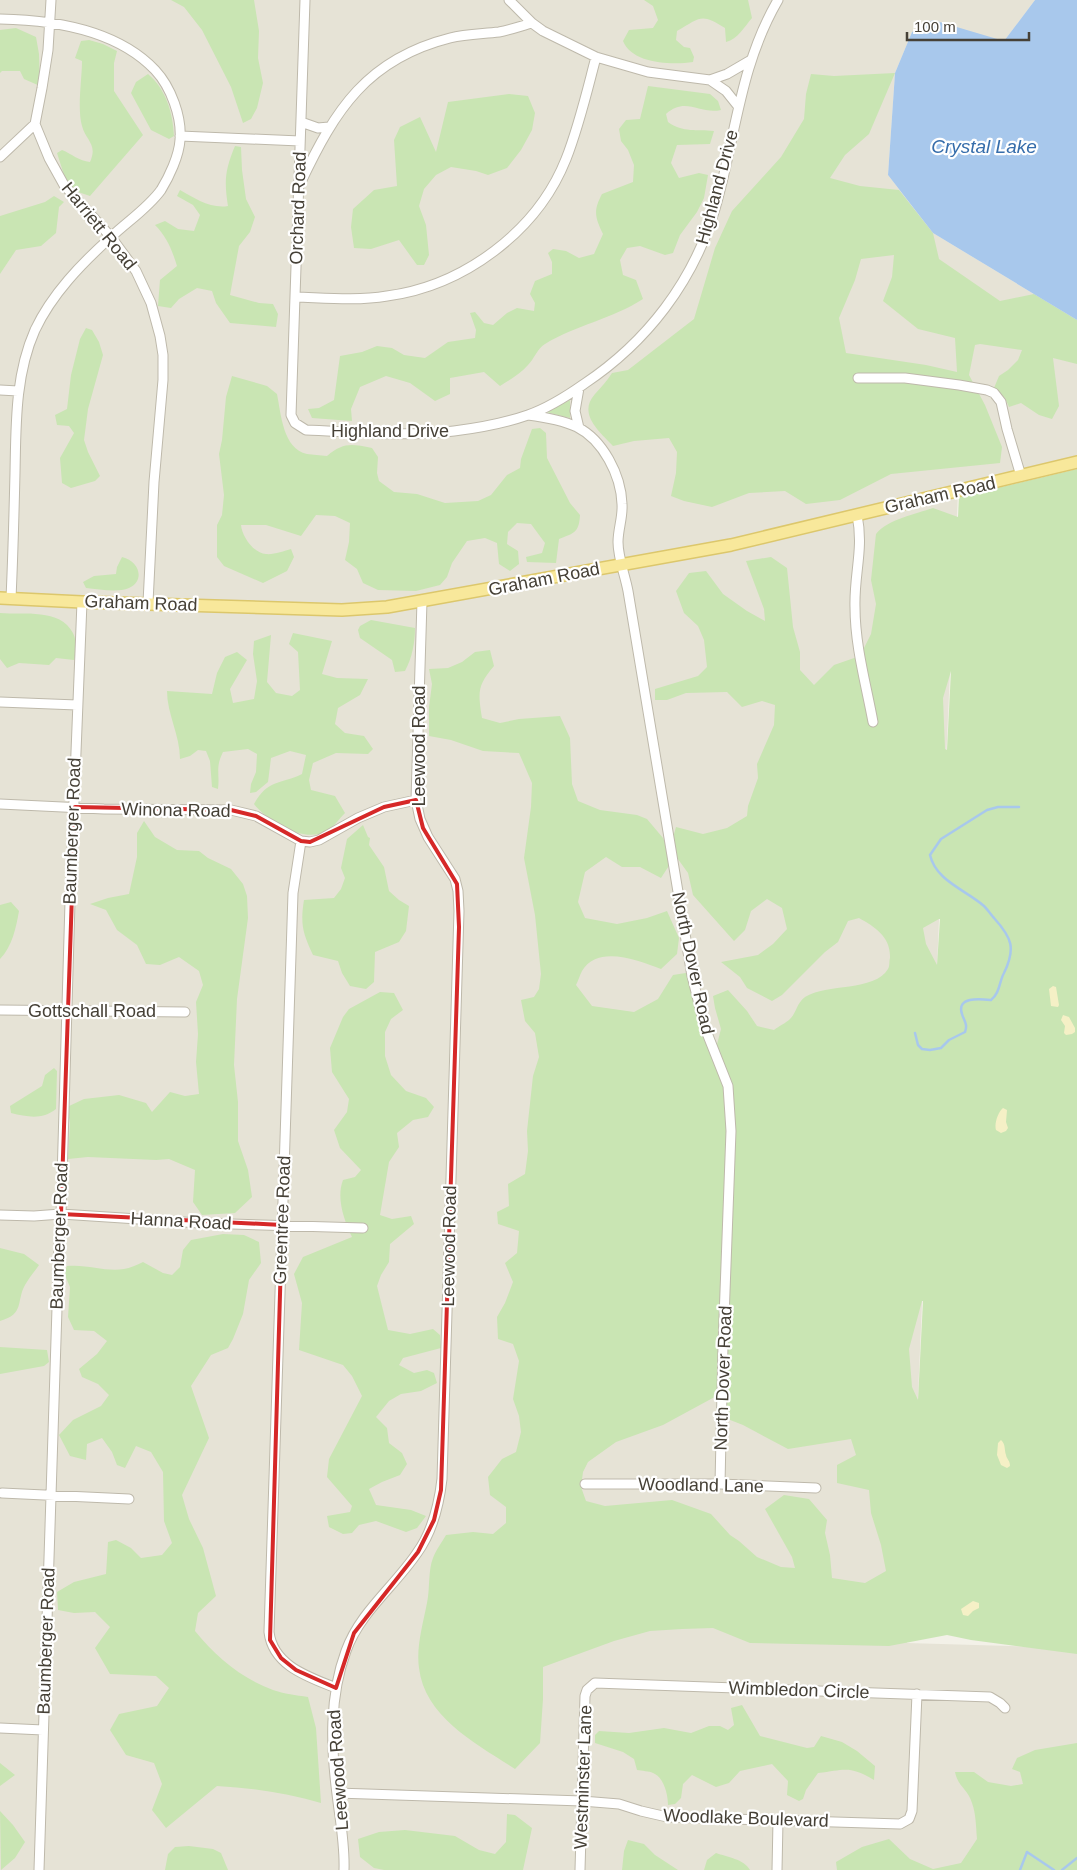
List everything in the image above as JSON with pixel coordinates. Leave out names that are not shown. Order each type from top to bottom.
[{"type":"main road","name":"Graham Road","points":[[5,598],[342,610],[387,607],[731,545],[1077,462]]},
{"type":"street","points":[[0,157],[35,124],[42,88],[51,0]]},
{"type":"street","name":"Orchard Road","points":[[291,415],[305,0]]},
{"type":"street","points":[[509,0],[543,31],[596,57],[648,72],[710,80],[727,74],[751,60]]},
{"type":"street","name":"Highland Drive","points":[[291,415],[295,424],[306,430],[418,434],[472,428],[528,415],[556,402],[610,366],[637,342],[661,314],[686,278],[703,242],[715,208],[738,106],[751,60],[762,31],[778,0]]},
{"type":"street","points":[[0,19],[50,22],[77,28],[102,36],[126,48],[158,73],[167,88],[175,109],[180,136],[178,150],[161,189],[145,208],[110,237],[78,269],[49,305],[35,330],[26,355],[18,391],[5,598]]},
{"type":"street","points":[[300,185],[329,127],[346,102],[363,84],[387,66],[426,45],[452,38],[503,31],[532,23]]},
{"type":"street","points":[[296,296],[351,299],[376,298],[408,292],[454,276],[473,266],[499,247],[526,222],[543,201],[561,170],[576,132],[596,57]]},
{"type":"street","points":[[710,80],[726,91],[738,106]]},
{"type":"street","points":[[301,122],[318,128],[329,127]]},
{"type":"street","name":"Harriett Road","points":[[35,124],[49,158],[64,185],[110,237],[136,271],[155,316],[163,355],[163,380],[154,482],[148,603]]},
{"type":"street","points":[[180,136],[300,141]]},
{"type":"street","points":[[858,378],[905,378],[959,385],[994,393],[1001,402],[1021,476]]},
{"type":"street","points":[[579,388],[575,411],[579,428]]},
{"type":"street","points":[[0,390],[18,391]]},
{"type":"street","points":[[528,415],[559,421],[579,428]]},
{"type":"street","name":"North Dover Road","points":[[579,428],[604,452],[612,464],[618,480],[622,507],[618,543],[628,591],[692,976],[705,1028],[726,1079],[730,1099],[731,1130],[720,1484]]},
{"type":"street","points":[[857,515],[861,547],[855,589],[855,621],[862,672],[873,722]]},
{"type":"street","name":"Leewood Road","points":[[344,1870],[333,1733],[336,1688],[345,1654],[354,1633],[366,1615],[418,1552],[434,1520],[441,1490],[459,905],[455,879],[428,837],[420,819],[416,800],[422,601]]},
{"type":"street","name":"Baumberger Road","points":[[39,1870],[70,902],[82,602]]},
{"type":"street","points":[[0,702],[77,705]]},
{"type":"street","points":[[301,841],[319,840],[358,818],[384,807],[416,800]]},
{"type":"street","name":"Winona Road","points":[[0,804],[231,810],[262,818],[301,841]]},
{"type":"street","name":"Greentree Road","points":[[301,841],[293,894],[269,1632],[272,1648],[286,1663],[304,1675],[336,1688]]},
{"type":"street","name":"Gottschall Road","points":[[0,1010],[185,1012]]},
{"type":"street","name":"Hanna Road","points":[[0,1215],[34,1216],[61,1214],[199,1223],[363,1228]]},
{"type":"street","name":"Woodland Lane","points":[[585,1484],[720,1484],[816,1488]]},
{"type":"street","points":[[2,1493],[129,1499]]},
{"type":"street","name":"Wimbledon Circle","points":[[591,1686],[599,1683],[990,1697],[1000,1702],[1004,1708]]},
{"type":"street","name":"Westminster Lane","points":[[580,1870],[585,1696],[591,1686]]},
{"type":"street","name":"Woodlake Boulevard","points":[[337,1793],[582,1801],[619,1804],[667,1816],[900,1824],[906,1821],[912,1811],[917,1694]]},
{"type":"street","points":[[0,1728],[43,1730]]},
{"type":"street","points":[[777,1870],[778,1821]]},
{"type":"highlighted area","points":[[416,800],[423,828],[457,884],[459,927],[441,1490],[434,1520],[418,1552],[354,1633],[336,1688],[296,1670],[281,1658],[270,1640],[282,1225],[61,1214],[75,807],[231,810],[256,816],[301,841],[310,842],[384,807]]},
{"type":"shaded area","points":[[0,0],[1035,0],[1004,41],[981,35],[912,32],[895,73],[888,175],[933,233],[1077,320],[1077,462],[958,491],[907,1643],[1077,1648],[1077,1870],[0,1870]]},
{"type":"green space","points":[[171,0],[254,0],[259,31],[258,58],[263,83],[257,108],[251,119],[243,123],[231,87],[202,30],[184,7]]},
{"type":"green space","points":[[644,0],[748,0],[752,18],[737,35],[726,42],[725,28],[711,20],[696,20],[677,31],[676,40],[684,47],[690,48],[694,57],[693,62],[664,63],[644,59],[628,49],[623,41],[629,30],[653,28],[658,20],[653,6]]},
{"type":"green space","points":[[16,28],[36,37],[39,54],[40,86],[24,79],[20,71],[2,71],[0,73],[0,30]]},
{"type":"green space","points":[[89,40],[117,51],[114,63],[114,91],[143,135],[90,196],[75,191],[65,178],[57,153],[62,150],[79,159],[90,162],[92,156],[92,147],[82,126],[81,119],[82,61],[75,58],[81,41]]},
{"type":"green space","points":[[895,73],[869,134],[845,155],[830,178],[860,186],[899,190],[933,233],[939,259],[1000,301],[1034,294],[1077,320],[1077,364],[1053,358],[1059,406],[1052,419],[1039,415],[1021,403],[1009,407],[1005,398],[994,388],[999,376],[1018,360],[1022,350],[980,344],[975,345],[969,375],[985,405],[1002,447],[1000,463],[891,474],[840,500],[806,504],[785,491],[749,493],[712,507],[684,501],[671,496],[676,473],[677,452],[669,438],[634,441],[613,446],[592,422],[588,409],[590,401],[612,373],[628,370],[694,319],[715,248],[732,211],[781,157],[804,119],[806,94],[811,74],[834,76]],"holes":[[[894,255],[892,277],[883,301],[918,329],[955,338],[957,372],[926,365],[846,353],[839,318],[855,280],[861,259]]]},
{"type":"green space","points":[[148,74],[160,87],[170,110],[174,136],[169,139],[151,130],[131,93],[136,82]]},
{"type":"green space","points":[[648,86],[710,94],[718,101],[721,110],[713,111],[680,106],[666,114],[668,122],[679,128],[714,131],[710,144],[677,145],[671,163],[679,178],[699,173],[708,175],[704,198],[697,212],[680,235],[673,253],[665,255],[640,246],[627,248],[620,260],[623,275],[636,280],[643,299],[619,312],[557,337],[545,344],[525,368],[500,386],[484,372],[450,378],[450,394],[435,401],[410,383],[386,376],[360,387],[351,409],[352,421],[312,418],[308,409],[319,408],[334,400],[340,356],[362,352],[377,346],[392,348],[404,355],[425,358],[448,342],[475,338],[476,330],[470,313],[475,312],[484,323],[493,325],[507,313],[517,308],[534,311],[535,303],[530,294],[535,281],[552,274],[552,262],[548,253],[553,249],[566,251],[579,258],[594,254],[603,234],[596,214],[597,205],[602,194],[633,182],[634,165],[628,150],[621,141],[619,129],[626,120],[640,119]]},
{"type":"green space","points":[[509,94],[528,96],[535,113],[532,130],[521,150],[507,168],[488,175],[451,167],[436,175],[424,189],[419,206],[426,225],[429,255],[424,265],[417,265],[399,240],[371,249],[354,248],[351,227],[353,209],[374,190],[397,186],[394,140],[400,127],[420,117],[436,152],[448,102]]},
{"type":"green space","points":[[235,146],[241,147],[246,199],[255,217],[250,232],[239,246],[230,295],[259,303],[273,304],[278,314],[276,327],[230,323],[216,303],[212,291],[197,288],[179,299],[171,308],[158,306],[160,280],[177,266],[169,244],[155,225],[165,221],[178,229],[194,231],[200,215],[193,205],[177,196],[180,190],[215,206],[228,206],[226,176]]},
{"type":"green space","points":[[54,196],[64,202],[59,207],[56,233],[41,246],[16,250],[0,274],[0,216],[45,202]]},
{"type":"green space","points":[[86,328],[92,330],[99,342],[103,355],[88,409],[84,440],[100,476],[95,481],[71,488],[62,483],[60,458],[74,433],[69,426],[57,425],[55,415],[67,409],[71,375],[80,339]]},
{"type":"green space","points":[[232,376],[267,386],[277,394],[284,430],[299,451],[307,454],[327,456],[338,448],[348,445],[372,448],[378,457],[377,473],[379,481],[394,492],[417,494],[445,503],[478,501],[491,495],[507,475],[520,468],[521,459],[532,429],[540,428],[546,433],[547,458],[570,503],[580,515],[577,529],[572,534],[559,539],[556,563],[527,562],[526,557],[542,553],[545,543],[531,524],[517,523],[508,532],[507,544],[518,551],[519,564],[510,571],[499,564],[497,543],[485,538],[467,541],[452,563],[447,577],[440,585],[416,591],[378,590],[363,583],[357,569],[345,560],[349,542],[350,523],[335,516],[316,515],[301,536],[266,525],[241,525],[243,534],[249,543],[261,553],[272,554],[291,549],[294,557],[287,571],[263,583],[224,566],[217,557],[217,525],[222,515],[224,495],[219,454],[226,397]]},
{"type":"green space","points":[[570,400],[570,418],[546,412]]},
{"type":"green space","points":[[1077,469],[1077,1654],[947,1635],[889,1646],[750,1643],[713,1628],[650,1631],[614,1641],[543,1667],[540,1743],[515,1769],[455,1728],[442,1715],[431,1701],[423,1686],[418,1652],[428,1598],[430,1568],[434,1555],[446,1535],[473,1532],[493,1534],[506,1523],[506,1507],[490,1495],[488,1477],[502,1459],[516,1452],[521,1432],[519,1416],[513,1399],[519,1361],[513,1344],[498,1339],[497,1317],[513,1282],[505,1263],[517,1253],[519,1231],[498,1224],[497,1212],[509,1206],[508,1184],[525,1174],[528,1151],[527,1131],[533,1076],[539,1057],[535,1033],[525,1021],[521,1000],[534,997],[539,989],[541,974],[535,915],[524,858],[531,807],[532,783],[519,753],[483,751],[451,740],[429,736],[429,707],[432,684],[429,669],[448,668],[462,662],[475,652],[490,650],[494,666],[484,679],[480,690],[482,718],[500,723],[519,719],[560,716],[570,738],[572,784],[578,801],[600,810],[637,815],[647,819],[663,838],[672,861],[661,878],[640,867],[622,867],[606,857],[585,872],[578,902],[585,918],[617,924],[647,918],[667,911],[679,938],[677,954],[661,969],[631,959],[608,956],[598,958],[589,963],[582,971],[576,985],[592,1006],[634,1012],[658,999],[673,975],[692,972],[715,1052],[721,1029],[713,996],[728,990],[747,1011],[757,1026],[774,1030],[790,1019],[805,997],[825,990],[872,981],[881,976],[889,968],[890,951],[885,938],[871,925],[859,918],[848,921],[838,942],[825,952],[782,995],[772,1001],[747,988],[740,977],[721,962],[758,955],[773,944],[787,929],[782,908],[767,899],[751,911],[745,930],[734,941],[693,895],[688,873],[670,848],[676,827],[703,834],[727,828],[747,816],[748,806],[758,778],[757,764],[774,725],[775,705],[762,701],[742,707],[727,692],[686,693],[667,700],[655,700],[655,689],[698,676],[707,667],[704,640],[698,626],[684,613],[676,591],[689,573],[706,571],[723,594],[765,621],[764,609],[746,561],[771,557],[787,568],[793,627],[800,652],[800,670],[814,685],[834,665],[860,656],[871,634],[876,604],[871,580],[876,534],[888,524],[933,508],[958,517],[959,497]],"holes":[[[951,671],[947,750],[945,749],[943,698]],[[940,919],[937,965],[926,944],[923,928]],[[923,1301],[918,1400],[912,1387],[909,1349]],[[722,1393],[725,1418],[743,1425],[788,1449],[851,1439],[856,1455],[837,1465],[837,1483],[869,1490],[871,1513],[881,1545],[886,1571],[865,1583],[832,1578],[830,1555],[825,1533],[827,1520],[809,1499],[784,1495],[765,1509],[792,1557],[795,1568],[781,1567],[757,1557],[730,1535],[711,1514],[672,1500],[605,1506],[586,1501],[581,1487],[583,1472],[588,1462],[616,1442],[663,1425]]]},
{"type":"green space","points":[[122,557],[133,563],[138,571],[139,576],[134,585],[119,590],[86,588],[83,582],[94,576],[116,574]]},
{"type":"green space","points":[[0,613],[41,614],[51,616],[67,625],[73,633],[76,646],[74,660],[56,658],[49,665],[19,663],[7,668],[0,659]]},
{"type":"green space","points":[[371,620],[415,628],[413,650],[405,671],[395,672],[392,660],[360,638],[358,630],[360,626]]},
{"type":"green space","points":[[293,633],[332,641],[322,674],[337,678],[368,679],[360,695],[338,708],[335,724],[345,733],[364,736],[373,749],[368,754],[336,753],[313,763],[309,780],[311,790],[335,796],[345,813],[329,830],[320,834],[310,835],[288,829],[268,818],[254,804],[269,786],[302,774],[306,755],[290,751],[271,758],[268,782],[256,792],[250,793],[251,784],[256,772],[257,754],[248,749],[223,752],[218,767],[218,789],[212,787],[210,761],[206,751],[198,750],[190,756],[180,759],[178,741],[169,708],[167,691],[212,694],[217,673],[225,657],[237,652],[247,660],[230,689],[233,703],[254,699],[257,681],[253,654],[254,641],[271,635],[267,682],[276,693],[292,696],[300,690],[298,652],[289,644]]},
{"type":"green space","points":[[144,821],[155,837],[177,850],[199,851],[208,858],[231,869],[243,884],[247,896],[248,918],[237,999],[234,1065],[238,1102],[238,1141],[248,1170],[252,1197],[235,1213],[202,1215],[193,1202],[195,1170],[169,1159],[88,1157],[68,1159],[70,1123],[67,1107],[84,1099],[119,1095],[146,1103],[152,1112],[170,1092],[185,1096],[199,1094],[196,1062],[198,1034],[196,1002],[203,985],[199,971],[179,957],[160,965],[146,964],[137,945],[117,930],[106,910],[90,904],[129,894],[137,857],[137,833]]},
{"type":"green space","points":[[363,825],[370,838],[369,845],[384,867],[389,891],[409,906],[406,931],[399,942],[375,952],[374,982],[366,989],[350,986],[342,973],[338,961],[313,955],[302,923],[304,900],[334,898],[341,889],[345,878],[341,868],[347,839]]},
{"type":"green space","points":[[11,902],[19,911],[18,917],[10,943],[0,959],[0,905]]},
{"type":"green space","points":[[380,992],[394,993],[403,1010],[391,1019],[385,1032],[385,1056],[391,1075],[406,1091],[426,1098],[434,1107],[428,1117],[413,1120],[397,1133],[399,1147],[389,1162],[380,1215],[392,1219],[411,1216],[414,1224],[390,1244],[389,1262],[377,1286],[388,1330],[410,1334],[433,1329],[440,1335],[441,1348],[403,1358],[399,1365],[414,1373],[427,1370],[434,1373],[437,1383],[421,1391],[401,1394],[389,1401],[376,1417],[387,1428],[389,1443],[402,1453],[407,1464],[400,1475],[369,1489],[376,1505],[411,1510],[426,1516],[417,1528],[406,1532],[376,1521],[359,1525],[352,1533],[343,1534],[329,1527],[327,1516],[350,1512],[352,1506],[327,1477],[329,1459],[362,1396],[352,1376],[343,1365],[299,1350],[302,1303],[294,1274],[303,1257],[352,1237],[342,1209],[340,1194],[343,1180],[355,1177],[361,1170],[340,1148],[334,1130],[347,1112],[349,1099],[332,1072],[330,1048],[343,1017],[349,1009]]},
{"type":"green space","points":[[54,1068],[57,1071],[56,1109],[40,1116],[11,1113],[10,1106],[42,1086],[45,1075]]},
{"type":"green space","points":[[223,1234],[244,1235],[259,1242],[261,1263],[249,1280],[243,1314],[228,1348],[211,1355],[191,1386],[209,1438],[182,1495],[189,1519],[203,1548],[216,1596],[198,1613],[195,1631],[220,1658],[250,1679],[277,1691],[308,1697],[316,1728],[321,1803],[295,1796],[217,1786],[166,1828],[152,1810],[162,1784],[154,1763],[126,1755],[110,1730],[119,1714],[157,1706],[169,1688],[156,1676],[110,1674],[95,1648],[110,1627],[95,1612],[74,1613],[58,1610],[57,1592],[74,1582],[106,1574],[108,1542],[116,1540],[131,1548],[141,1558],[162,1555],[172,1543],[164,1521],[163,1472],[151,1452],[136,1446],[125,1468],[117,1465],[112,1452],[102,1438],[87,1444],[86,1460],[70,1456],[59,1435],[73,1420],[101,1406],[109,1395],[98,1384],[82,1377],[79,1369],[97,1354],[107,1341],[94,1331],[74,1330],[68,1317],[70,1287],[64,1273],[67,1266],[117,1270],[129,1268],[143,1262],[163,1273],[172,1275],[180,1267],[183,1250],[191,1240]]},
{"type":"green space","points":[[0,1248],[24,1254],[39,1265],[22,1291],[17,1311],[0,1321]]},
{"type":"green space","points":[[0,1347],[47,1350],[49,1362],[44,1366],[0,1374]]},
{"type":"green space","points":[[742,1705],[760,1736],[807,1748],[814,1747],[821,1736],[842,1742],[857,1751],[875,1766],[874,1780],[852,1770],[818,1773],[806,1790],[803,1799],[799,1801],[787,1795],[788,1781],[772,1764],[740,1771],[729,1783],[716,1787],[692,1775],[683,1784],[681,1798],[675,1804],[668,1805],[665,1787],[657,1775],[637,1770],[634,1759],[623,1752],[595,1743],[595,1735],[599,1731],[629,1733],[664,1728],[691,1733],[709,1726],[720,1726],[728,1730],[734,1725],[731,1708]]},
{"type":"green space","points":[[1077,1743],[1077,1870],[837,1870],[836,1862],[862,1847],[889,1839],[910,1859],[933,1869],[961,1863],[977,1839],[972,1803],[958,1781],[955,1772],[974,1772],[988,1782],[1011,1786],[1023,1784],[1020,1772],[1012,1769],[1017,1758],[1035,1750]]},
{"type":"green space","points":[[0,1763],[15,1775],[0,1786]]},
{"type":"green space","points":[[0,1811],[25,1842],[15,1858],[1,1870]]},
{"type":"green space","points":[[507,1814],[515,1815],[532,1828],[523,1870],[384,1870],[374,1868],[360,1857],[358,1839],[379,1832],[405,1830],[455,1836],[479,1850],[495,1854],[506,1842]]},
{"type":"green space","points":[[628,1840],[644,1844],[655,1855],[678,1870],[622,1870],[624,1851]]},
{"type":"green space","points":[[189,1846],[213,1849],[221,1853],[228,1870],[165,1870],[168,1854],[175,1847]]},
{"type":"green space","points":[[716,1853],[744,1863],[750,1870],[704,1870],[707,1860]]},
{"type":"sand","points":[[1053,986],[1056,987],[1058,1007],[1051,1006],[1049,989]]},
{"type":"sand","points":[[1063,1015],[1069,1017],[1075,1028],[1075,1032],[1072,1034],[1066,1035],[1064,1033],[1065,1026],[1061,1020]]},
{"type":"sand","points":[[1003,1108],[1007,1110],[1006,1122],[1008,1128],[1001,1133],[996,1130],[996,1125],[998,1115]]},
{"type":"sand","points":[[1001,1440],[1010,1464],[1007,1468],[1001,1465],[997,1455],[998,1443]]},
{"type":"sand","points":[[973,1601],[979,1603],[979,1608],[968,1616],[963,1615],[961,1609]]},
{"type":"water","name":"Crystal Lake","points":[[1035,0],[1077,0],[1077,320],[933,233],[888,175],[895,73],[912,32],[933,20],[1004,41]]},
{"type":"waterway","points":[[915,1033],[918,1045],[922,1049],[930,1050],[941,1048],[949,1040],[965,1032],[966,1025],[961,1008],[963,1004],[970,1000],[991,1000],[994,997],[1008,964],[1011,950],[1005,932],[987,909],[938,872],[930,855],[941,839],[987,810],[998,807],[1019,807]]},
{"type":"waterway","points":[[1020,1870],[1027,1852],[1054,1870]]},
{"type":"waterway","points":[[1062,1870],[1077,1858]]}]
